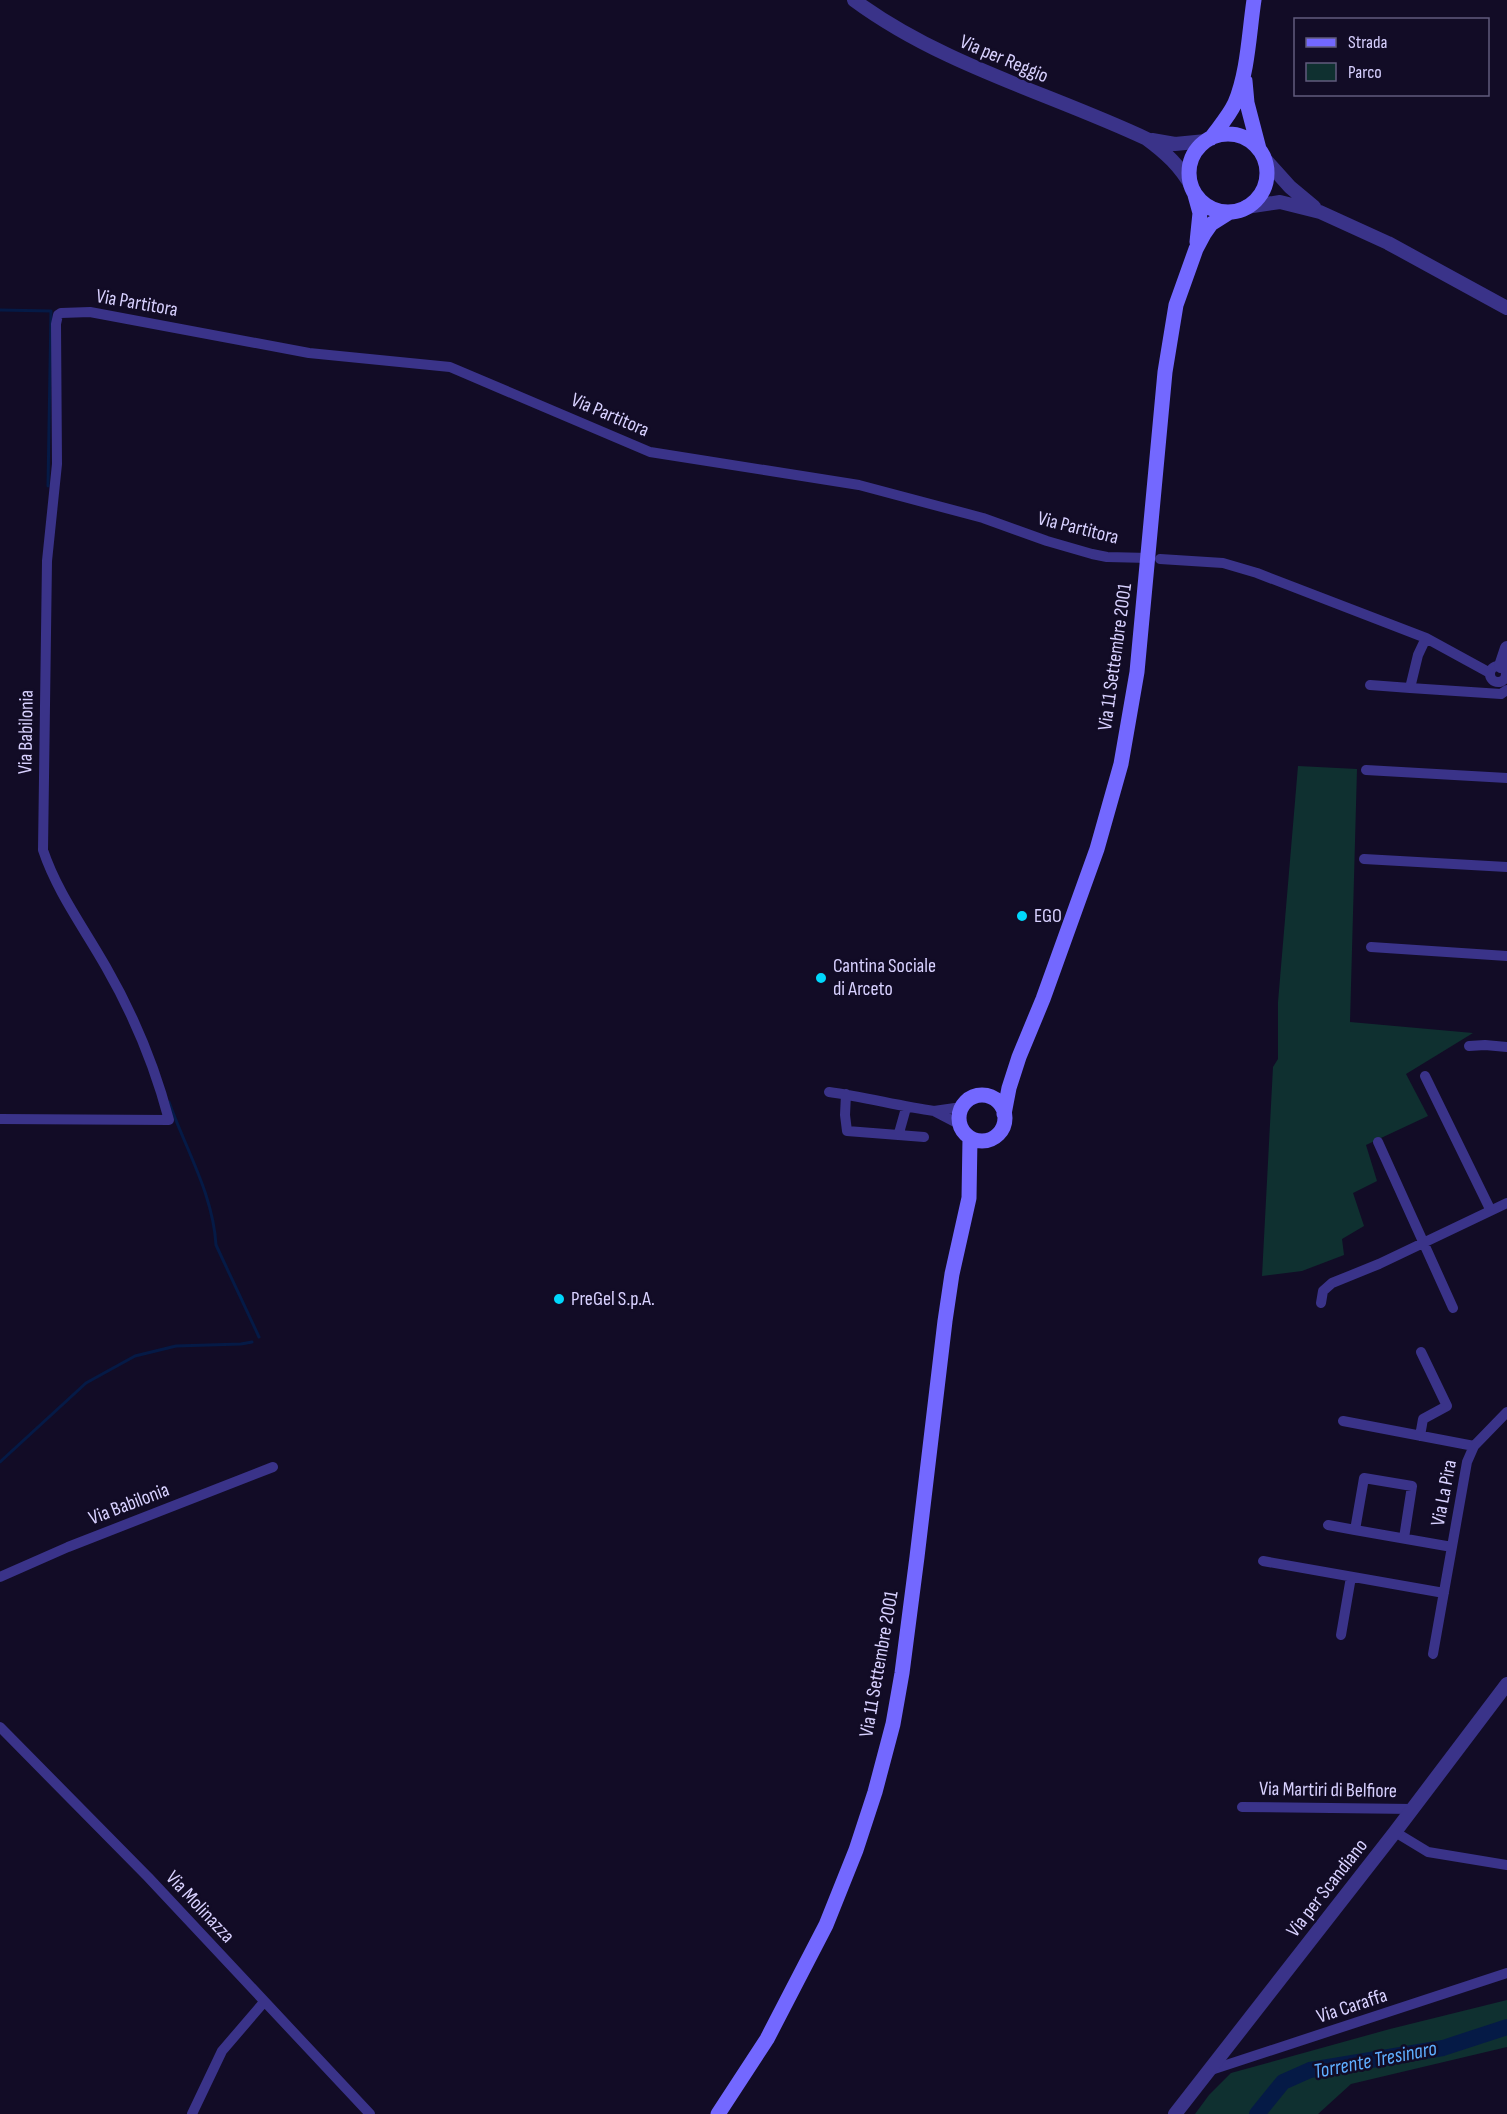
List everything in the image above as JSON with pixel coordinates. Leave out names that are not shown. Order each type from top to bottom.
[{"type":"main road","name":"Via 11 Settembre 2001","points":[[1196,249],[1200,220],[1190,166],[1198,148],[1208,140],[1235,104],[1244,69],[1254,0]]},
{"type":"main road","name":"Via 11 Settembre 2001","points":[[718,2114],[767,2039],[826,1925],[856,1850],[893,1724],[902,1672],[945,1321],[970,1186],[981,1148],[987,1141],[999,1134],[1004,1121],[1009,1088],[1019,1057],[1048,986],[1111,804],[1123,754],[1155,559],[1170,333],[1176,305],[1196,249],[1211,224],[1256,200],[1267,176],[1247,103],[1244,69]]},
{"type":"main road","points":[[1208,140],[1224,134],[1238,135],[1251,141],[1262,154]]},
{"type":"main road","points":[[1193,189],[1206,205],[1230,212]]},
{"type":"main road","name":"Via 11 Settembre 2001","points":[[962,1107],[974,1097],[988,1096],[1019,1057]]},
{"type":"main road","points":[[988,1096],[998,1102],[1004,1114]]},
{"type":"main road","points":[[962,1107],[959,1124],[970,1138],[987,1141]]},
{"type":"main road","name":"Via 11 Settembre 2001","points":[[970,1138],[970,1186]]},
{"type":"street","name":"Via per Reggio","points":[[854,0],[892,26],[957,60],[1147,139],[1175,144],[1208,140]]},
{"type":"street","name":"Via per Reggio","points":[[1147,139],[1170,157],[1193,189]]},
{"type":"street","points":[[1262,154],[1290,187],[1320,212]]},
{"type":"street","points":[[1246,207],[1280,202],[1320,212],[1381,239],[1507,308]]},
{"type":"street","name":"Via Partitora","points":[[58,315],[90,312],[309,353],[450,367],[650,452],[859,485],[983,518],[1047,541],[1107,557],[1223,563],[1257,573],[1426,638],[1502,678]]},
{"type":"street","name":"Via Babilonia","points":[[0,1119],[169,1120],[145,1048],[107,968],[72,913],[43,850],[47,561],[57,464],[56,324],[58,315]]},
{"type":"street","points":[[1410,688],[1418,656],[1426,638]]},
{"type":"street","points":[[1370,685],[1501,694],[1507,648]]},
{"type":"street","points":[[1366,770],[1507,778]]},
{"type":"street","points":[[1364,859],[1507,867]]},
{"type":"street","points":[[1371,947],[1507,956]]},
{"type":"street","points":[[1470,1046],[1485,1044],[1507,1047]]},
{"type":"street","points":[[1425,1076],[1490,1209]]},
{"type":"street","points":[[830,1092],[906,1108],[934,1111],[962,1107]]},
{"type":"street","points":[[846,1094],[847,1131],[924,1137]]},
{"type":"street","points":[[899,1134],[906,1108]]},
{"type":"street","points":[[934,1111],[959,1124]]},
{"type":"street","points":[[1377,1142],[1453,1308]]},
{"type":"street","points":[[1321,1302],[1323,1291],[1332,1283],[1507,1203]]},
{"type":"street","name":"Via La Pira","points":[[1420,1352],[1447,1406],[1423,1419],[1420,1436]]},
{"type":"street","name":"Via La Pira","points":[[1433,1654],[1467,1462],[1474,1446],[1507,1412]]},
{"type":"street","name":"Via La Pira","points":[[1342,1421],[1474,1446]]},
{"type":"street","name":"Via Babilonia","points":[[0,1577],[68,1547],[273,1467]]},
{"type":"street","name":"Via La Pira","points":[[1355,1530],[1364,1478],[1412,1486],[1404,1538]]},
{"type":"street","name":"Via La Pira","points":[[1328,1525],[1452,1547]]},
{"type":"street","points":[[1263,1561],[1444,1593]]},
{"type":"street","points":[[1341,1635],[1351,1576]]},
{"type":"street","name":"Via per Scandiano","points":[[1175,2114],[1413,1809],[1507,1684]]},
{"type":"street","name":"Via Molinazza","points":[[0,1727],[148,1877],[370,2114]]},
{"type":"street","name":"Via Martiri di Belfiore","points":[[1242,1807],[1413,1809]]},
{"type":"street","points":[[1395,1832],[1428,1852],[1507,1865]]},
{"type":"street","name":"Via Caraffa","points":[[1207,2071],[1507,1973]]},
{"type":"street","points":[[192,2114],[222,2051],[264,2002]]},
{"type":"green space","points":[[1298,766],[1357,769],[1350,1022],[1473,1033],[1406,1074],[1428,1116],[1366,1145],[1377,1181],[1353,1193],[1364,1226],[1342,1239],[1344,1255],[1302,1271],[1262,1276],[1273,1067],[1278,1059],[1278,1002]]},
{"type":"green space","points":[[1507,2000],[1507,2047],[1351,2084],[1318,2114],[1195,2114],[1209,2095],[1231,2073],[1390,2029]]},
{"type":"waterway","points":[[0,310],[51,311],[48,486]]},
{"type":"waterway","points":[[169,1102],[210,1208],[216,1245],[259,1337]]},
{"type":"waterway","points":[[0,1462],[86,1383],[135,1356],[176,1346],[252,1342]]},
{"type":"waterway","name":"Torrente Tresinaro","points":[[1257,2114],[1283,2082],[1310,2070],[1443,2048],[1507,2027]]},
{"type":"place","name":"EGO","points":[[1022,916]]},
{"type":"place","name":"Cantina Sociale di Arceto","points":[[821,978]]},
{"type":"place","name":"PreGel S.p.A.","points":[[559,1299]]}]
